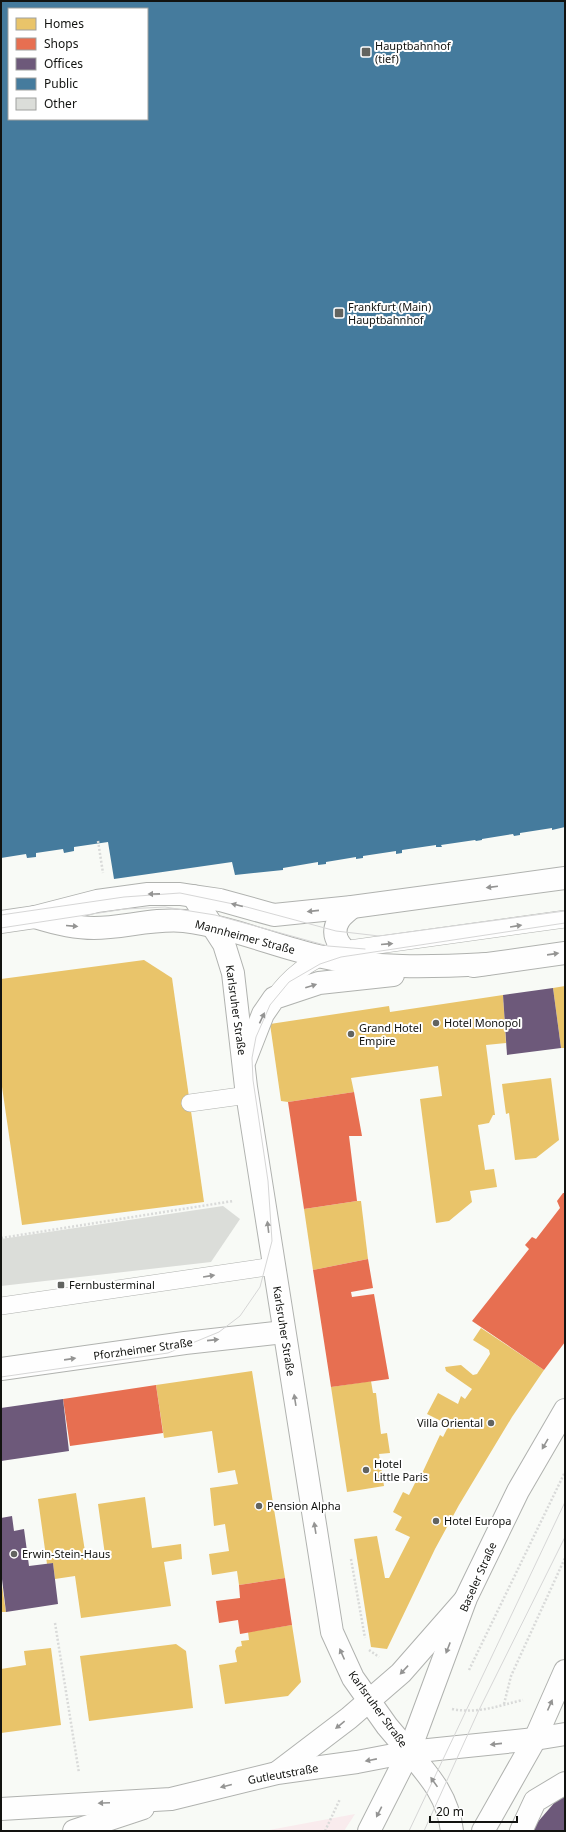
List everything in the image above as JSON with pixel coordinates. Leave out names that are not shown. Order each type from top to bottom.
[{"type":"street","name":"Mannheimer Straße","points":[[1,922],[35,917],[97,901],[148,894],[193,896],[228,902],[274,915],[352,907],[565,878]]},
{"type":"street","name":"Karlsruher Straße","points":[[193,896],[224,944],[233,973],[243,1065],[332,1632],[352,1678],[442,1794],[450,1819],[452,1831]]},
{"type":"street","points":[[352,907],[338,921],[336,931],[337,941],[343,950],[360,963]]},
{"type":"street","name":"Mannheimer Straße","points":[[35,917],[61,925],[94,928],[163,921],[184,921],[213,927],[320,957],[360,963],[429,967],[487,964]]},
{"type":"street","name":"Mannheimer Straße","points":[[274,998],[319,984],[487,964],[565,952]]},
{"type":"street","points":[[243,1065],[263,1014],[274,998]]},
{"type":"street","name":"Pforzheimer Straße","points":[[1,1369],[185,1343],[284,1332]]},
{"type":"street","name":"Baseler Straße","points":[[369,1831],[409,1752],[466,1598],[518,1491],[565,1410]]},
{"type":"street","points":[[277,1773],[343,1722],[401,1673],[466,1598]]},
{"type":"street","points":[[483,1831],[535,1740],[565,1671]]},
{"type":"street","name":"Gutleutstraße","points":[[1,1809],[170,1799],[277,1773],[357,1762],[409,1752],[535,1740],[565,1734]]},
{"type":"street","points":[[521,1831],[535,1801],[565,1782]]},
{"type":"street","points":[[74,1831],[170,1799]]},
{"type":"lane","points":[[274,998],[300,968],[320,957],[343,950],[403,943],[565,919]]},
{"type":"lane","points":[[190,1102],[248,1095]]},
{"type":"lane","points":[[1,1306],[274,1266]]},
{"type":"path","points":[[98,841],[104,878]]},
{"type":"path","points":[[1,1238],[233,1201]]},
{"type":"path","points":[[475,1660],[565,1472]]},
{"type":"path","points":[[504,1704],[511,1676],[565,1558]]},
{"type":"path","points":[[351,1559],[366,1640]]},
{"type":"path","points":[[55,1623],[79,1773]]},
{"type":"path","points":[[367,1648],[378,1657]]},
{"type":"path","points":[[448,1709],[465,1712],[489,1710],[504,1704],[528,1699]]},
{"type":"path","points":[[324,1831],[340,1799]]},
{"type":"shaded area","points":[[355,1814],[344,1831],[264,1831]]},
{"type":"building: Homes","points":[[144,960],[172,978],[204,1202],[22,1225],[1,1080],[1,979]]},
{"type":"building: Homes","points":[[565,986],[565,1048],[561,1048],[553,988]]},
{"type":"building: Homes","points":[[503,995],[506,1043],[486,1045],[495,1115],[493,1115],[489,1123],[478,1125],[485,1170],[494,1169],[497,1187],[470,1191],[472,1202],[449,1221],[436,1223],[420,1099],[442,1096],[438,1066],[351,1078],[354,1092],[288,1102],[281,1101],[270,1024],[389,1006],[390,1012]]},
{"type":"building: Homes","points":[[551,1078],[559,1140],[536,1158],[515,1160],[509,1113],[506,1114],[502,1084]]},
{"type":"building: Homes","points":[[361,1201],[368,1259],[313,1270],[304,1209]]},
{"type":"building: Homes","points":[[481,1328],[544,1370],[512,1417],[459,1505],[435,1549],[387,1649],[371,1647],[354,1539],[377,1536],[385,1578],[389,1578],[410,1537],[395,1530],[402,1517],[393,1512],[403,1492],[409,1495],[416,1481],[418,1482],[440,1435],[443,1437],[449,1425],[427,1414],[438,1393],[458,1404],[461,1396],[465,1399],[472,1389],[446,1371],[445,1367],[461,1365],[473,1375],[477,1374],[490,1354],[489,1350],[473,1340]]},
{"type":"building: Homes","points":[[252,1371],[285,1578],[239,1585],[237,1571],[212,1575],[209,1554],[229,1551],[225,1524],[214,1526],[210,1488],[238,1484],[235,1470],[218,1473],[212,1431],[164,1438],[156,1385]]},
{"type":"building: Homes","points":[[371,1381],[373,1393],[376,1393],[381,1434],[387,1433],[390,1453],[379,1454],[384,1486],[347,1492],[331,1387]]},
{"type":"building: Homes","points":[[76,1493],[86,1558],[105,1555],[98,1504],[145,1497],[152,1548],[181,1544],[182,1559],[164,1562],[171,1606],[81,1618],[75,1576],[55,1579],[53,1563],[47,1564],[38,1499]]},
{"type":"building: Homes","points":[[1,1579],[6,1612],[1,1612]]},
{"type":"building: Homes","points":[[292,1625],[301,1682],[288,1696],[225,1704],[219,1665],[237,1662],[235,1651],[237,1647],[242,1646],[241,1641],[249,1640],[248,1632]]},
{"type":"building: Homes","points":[[176,1644],[186,1651],[193,1708],[89,1721],[80,1656]]},
{"type":"building: Homes","points":[[51,1648],[61,1725],[1,1733],[1,1669],[26,1665],[24,1651]]},
{"type":"building: Shops","points":[[354,1092],[362,1136],[349,1136],[357,1201],[304,1209],[288,1102]]},
{"type":"building: Shops","points":[[563,1193],[565,1193],[565,1342],[544,1370],[472,1321],[529,1249],[525,1245],[532,1237],[536,1239],[560,1208],[557,1201]]},
{"type":"building: Shops","points":[[368,1259],[373,1288],[351,1292],[352,1297],[374,1294],[389,1379],[331,1387],[313,1270]]},
{"type":"building: Shops","points":[[156,1385],[163,1433],[70,1446],[63,1399]]},
{"type":"building: Shops","points":[[285,1578],[292,1625],[240,1634],[238,1620],[219,1623],[216,1601],[240,1598],[239,1585]]},
{"type":"building: Offices","points":[[553,988],[561,1048],[507,1055],[503,995]]},
{"type":"building: Offices","points":[[63,1399],[69,1451],[1,1461],[1,1408]]},
{"type":"building: Offices","points":[[12,1516],[14,1531],[24,1529],[29,1566],[53,1563],[58,1604],[6,1612],[1,1571],[1,1518]]},
{"type":"building: Offices","points":[[565,1795],[565,1831],[530,1831],[555,1802]]},
{"type":"building: Public","points":[[1,1],[565,1],[565,827],[552,830],[552,828],[520,833],[520,835],[514,836],[513,834],[476,841],[441,845],[442,847],[436,847],[436,845],[402,850],[402,853],[396,854],[396,851],[363,856],[363,858],[356,859],[356,857],[326,862],[326,864],[318,865],[318,862],[283,868],[283,870],[235,875],[232,862],[114,879],[108,842],[74,847],[74,851],[64,853],[63,849],[36,853],[36,857],[27,858],[26,854],[1,858]]},
{"type":"building: Other","points":[[223,1206],[240,1219],[211,1262],[1,1286],[1,1239]]},
{"type":"tram line","points":[[1,915],[124,897],[180,893],[243,906],[336,931],[379,936],[565,911]]},
{"type":"tram line","points":[[1,928],[125,909],[165,907],[215,915],[328,946],[365,949]]},
{"type":"tram line","points":[[1,1377],[168,1353],[219,1332],[240,1316],[260,1287],[272,1241],[268,1181],[253,1080],[252,1058],[256,1037],[270,1005],[289,982],[320,964],[341,957],[565,923]]},
{"type":"tram line","points":[[409,1831],[565,1502]]},
{"type":"tram line","points":[[424,1831],[478,1712],[565,1537]]},
{"type":"place","name":"Hauptbahnhof (tief)","points":[[366,52]]},
{"type":"place","name":"Frankfurt (Main) Hauptbahnhof","points":[[339,313]]},
{"type":"place","name":"Hotel Monopol","points":[[436,1023]]},
{"type":"place","name":"Grand Hotel Empire","points":[[351,1034]]},
{"type":"place","name":"Fernbusterminal","points":[[61,1285]]},
{"type":"place","name":"Villa Oriental","points":[[491,1423]]},
{"type":"place","name":"Hotel Little Paris","points":[[366,1470]]},
{"type":"place","name":"Pension Alpha","points":[[259,1506]]},
{"type":"place","name":"Hotel Europa","points":[[436,1521]]},
{"type":"place","name":"Erwin-Stein-Haus","points":[[14,1554]]}]
